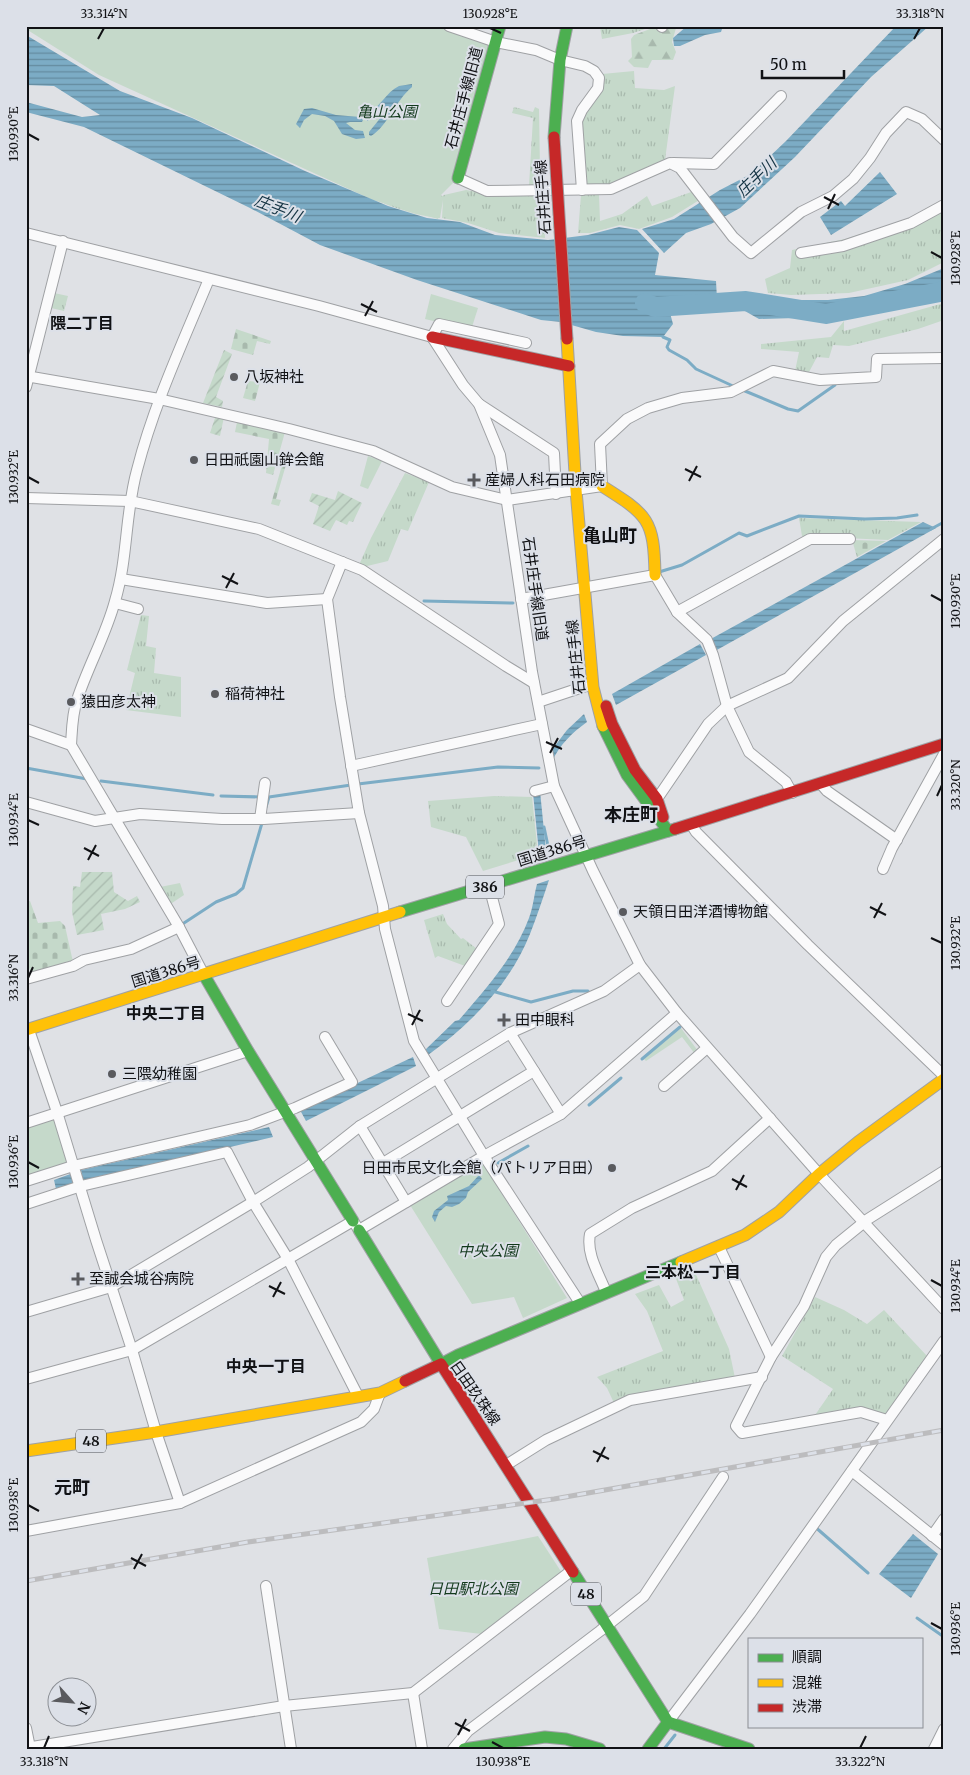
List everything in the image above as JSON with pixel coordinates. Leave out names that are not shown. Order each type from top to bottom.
[{"type":"main road","name":"石井庄手線旧道","points":[[458,178],[500,26]]},
{"type":"main road","name":"石井庄手線","points":[[568,26],[560,60],[554,138],[569,366],[578,387],[580,490],[588,586],[600,684],[612,724],[635,770],[657,799],[668,831]]},
{"type":"main road","points":[[432,337],[569,366]]},
{"type":"main road","points":[[602,486],[636,508],[648,523],[655,560],[655,575]]},
{"type":"main road","name":"石井庄手線","points":[[588,586],[592,684],[604,729],[627,775],[668,831]]},
{"type":"main road","name":"国道386号","points":[[27,1030],[384,917],[792,793],[944,744]]},
{"type":"main road","points":[[204,975],[248,1051],[441,1364],[606,1292],[720,1247],[745,1234],[779,1212],[819,1174],[858,1142],[944,1077]]},
{"type":"main road","name":"日田玖珠線","points":[[26,1451],[156,1432],[380,1392],[441,1364],[571,1571],[610,1624],[668,1722]]},
{"type":"main road","points":[[648,1749],[668,1722],[749,1749]]},
{"type":"main road","points":[[464,1749],[545,1737],[566,1739],[600,1749]]},
{"type":"street","points":[[450,26],[496,42],[536,50],[560,60],[585,66],[594,71],[599,78],[598,88],[582,110],[577,121],[582,190]]},
{"type":"street","points":[[458,178],[487,191],[611,189],[670,163],[714,164],[781,96]]},
{"type":"street","points":[[670,163],[680,168],[733,237],[750,253],[801,212],[833,196],[853,179],[870,158],[886,133],[906,112],[922,119],[944,140]]},
{"type":"street","points":[[801,254],[843,246],[911,223],[944,205]]},
{"type":"street","points":[[26,233],[432,337],[438,324],[526,343]]},
{"type":"street","points":[[64,242],[27,380],[159,399],[258,421],[373,451],[452,487],[507,500],[602,486],[600,444],[627,419],[648,408],[682,398],[731,392],[773,371],[820,380],[876,377],[878,359],[944,358]]},
{"type":"street","points":[[204,975],[180,927],[71,745],[72,721],[76,700],[115,603],[121,579],[130,501],[136,471],[159,399],[210,279]]},
{"type":"street","name":"石井庄手線旧道","points":[[432,337],[463,385],[479,404],[500,455],[534,683],[551,772],[550,787],[587,856],[640,965],[707,1048],[819,1174],[944,1308]]},
{"type":"street","points":[[479,404],[554,453],[556,494]]},
{"type":"street","points":[[26,498],[130,501],[260,529],[362,570],[534,683]]},
{"type":"street","points":[[677,612],[810,539],[850,539]]},
{"type":"street","points":[[657,799],[708,724],[728,706],[788,678],[843,621],[944,539]]},
{"type":"street","points":[[342,562],[327,599],[340,697],[359,813],[383,906],[385,930],[414,1041],[484,1156],[580,1303]]},
{"type":"street","points":[[521,599],[655,575],[677,612],[707,640],[728,706],[749,752],[786,782],[792,793]]},
{"type":"street","points":[[121,579],[267,603],[327,599]]},
{"type":"street","points":[[115,603],[138,609]]},
{"type":"street","points":[[538,702],[592,684]]},
{"type":"street","points":[[351,766],[542,724]]},
{"type":"street","points":[[26,729],[71,745]]},
{"type":"street","points":[[883,869],[896,840],[944,754]]},
{"type":"street","points":[[821,784],[827,791],[896,840]]},
{"type":"street","points":[[535,791],[550,787]]},
{"type":"street","points":[[260,819],[263,792]]},
{"type":"street","points":[[26,802],[95,821],[140,814],[222,819],[260,819],[359,813]]},
{"type":"street","points":[[691,824],[696,832],[748,885],[944,1077]]},
{"type":"street","points":[[447,1001],[499,924],[489,886]]},
{"type":"street","points":[[26,979],[72,966],[84,960],[130,949],[180,927]]},
{"type":"street","points":[[26,1312],[111,1287],[253,1202],[316,1161],[360,1126],[436,1078],[510,1033],[604,991],[640,965]]},
{"type":"street","points":[[26,1379],[132,1350],[288,1259],[406,1202],[561,1114],[677,1013]]},
{"type":"street","points":[[27,1030],[57,1112],[156,1432],[180,1503]]},
{"type":"street","points":[[510,1033],[561,1114]]},
{"type":"street","points":[[26,1182],[73,1166],[250,1125],[295,1108],[352,1082],[325,1037]]},
{"type":"street","points":[[664,1086],[707,1048]]},
{"type":"street","points":[[26,1123],[248,1051]]},
{"type":"street","points":[[382,1163],[534,1071]]},
{"type":"street","points":[[606,1292],[590,1254],[590,1234],[632,1208],[712,1171],[770,1118]]},
{"type":"street","points":[[360,1126],[406,1202]]},
{"type":"street","points":[[26,1204],[79,1187],[227,1152],[253,1202],[288,1259],[358,1396]]},
{"type":"street","points":[[886,1420],[861,1412],[742,1433],[736,1426],[771,1357],[804,1306],[826,1258],[836,1244],[864,1222],[944,1171]]},
{"type":"street","points":[[720,1247],[771,1357]]},
{"type":"street","points":[[668,1722],[754,1608],[944,1341]]},
{"type":"street","points":[[511,1462],[546,1440],[630,1400],[762,1376]]},
{"type":"street","points":[[26,1531],[180,1503],[361,1422],[374,1409],[380,1392]]},
{"type":"street","points":[[465,1401],[475,1406],[610,1624]]},
{"type":"street","points":[[852,1471],[944,1545]]},
{"type":"street","points":[[453,1749],[468,1731],[610,1624],[644,1596],[723,1477]]},
{"type":"street","points":[[932,1536],[944,1519]]},
{"type":"street","points":[[26,1728],[28,1748],[284,1706],[413,1693],[571,1571]]},
{"type":"street","points":[[266,1586],[291,1749]]},
{"type":"street","points":[[413,1693],[422,1749]]},
{"type":"street","points":[[934,1749],[944,1729]]},
{"type":"green space","name":"亀山公園","points":[[26,26],[457,26],[496,42],[458,178],[441,195],[441,210],[438,219],[373,200],[99,75],[26,29]]},
{"type":"green space","points":[[654,26],[633,33],[602,39],[600,27]]},
{"type":"green space","points":[[658,26],[676,28],[672,42],[676,52],[673,60],[652,60],[648,68],[634,67],[628,61],[632,57],[631,39],[634,35]]},
{"type":"green space","points":[[634,71],[635,88],[664,90],[675,86],[665,160],[612,186],[584,186],[579,122],[602,74]]},
{"type":"green space","points":[[514,107],[533,112],[535,107],[539,109],[540,170],[535,171],[536,187],[529,186],[533,118],[512,113]]},
{"type":"green space","points":[[339,184],[443,196],[466,190],[489,194],[543,194],[545,238],[499,233],[468,223],[442,218],[443,200],[440,218],[427,216],[389,205]]},
{"type":"green space","points":[[694,191],[701,199],[672,217],[639,229],[620,225],[590,233],[578,233],[581,195],[599,194],[600,221],[622,214],[647,196],[652,206]]},
{"type":"green space","points":[[944,199],[944,262],[908,280],[849,293],[791,295],[768,293],[765,279],[790,268],[792,250],[845,239],[916,216]]},
{"type":"green space","points":[[54,293],[68,296],[64,311],[51,308]]},
{"type":"green space","points":[[431,294],[478,308],[471,330],[425,319]]},
{"type":"green space","points":[[944,303],[944,320],[918,329],[849,346],[833,345],[829,358],[817,357],[809,372],[795,371],[799,352],[761,349],[761,344],[831,337],[844,321],[844,331]]},
{"type":"green space","points":[[236,329],[271,341],[270,344],[257,341],[253,355],[231,349]]},
{"type":"green space","points":[[224,350],[232,354],[216,397],[223,401],[222,407],[203,403]]},
{"type":"green space","points":[[248,381],[260,382],[255,401],[243,398]]},
{"type":"green space","points":[[216,415],[224,417],[220,436],[210,433]]},
{"type":"green space","points":[[237,422],[285,432],[273,475],[266,473],[269,439],[235,432]]},
{"type":"green space","points":[[368,456],[382,461],[368,489],[360,486]]},
{"type":"green space","points":[[284,458],[288,458],[276,499],[281,500],[279,506],[271,504]]},
{"type":"green space","points":[[405,473],[429,482],[408,531],[401,529],[388,561],[363,567],[359,565],[371,538]]},
{"type":"green space","points":[[338,491],[362,503],[353,522],[349,521],[347,525],[336,520],[330,531],[313,524],[319,506],[309,501],[312,493],[335,500]]},
{"type":"green space","points":[[799,518],[921,522],[888,540],[802,536]]},
{"type":"green space","points":[[852,540],[886,541],[857,557]]},
{"type":"green space","points":[[141,615],[149,616],[146,646],[156,648],[154,673],[181,677],[181,717],[126,710],[135,673],[127,670]]},
{"type":"green space","points":[[494,796],[532,797],[538,854],[483,871],[466,837],[431,827],[428,801]]},
{"type":"green space","points":[[82,872],[112,872],[114,892],[128,901],[137,896],[140,902],[125,909],[101,914],[104,930],[77,935],[72,912],[73,886],[80,887]]},
{"type":"green space","points":[[180,883],[184,895],[169,905],[160,887]]},
{"type":"green space","points":[[30,901],[38,923],[60,921],[65,926],[73,962],[31,974],[26,958],[26,902]]},
{"type":"green space","points":[[443,914],[447,924],[461,939],[463,938],[477,949],[465,966],[438,956],[435,958],[424,920]]},
{"type":"green space","points":[[681,1028],[698,1051],[695,1054],[682,1037],[646,1061],[644,1059]]},
{"type":"green space","points":[[56,1118],[67,1163],[26,1177],[26,1127]]},
{"type":"green space","name":"中央公園","points":[[482,1162],[567,1298],[523,1318],[514,1297],[472,1304],[410,1205]]},
{"type":"green space","points":[[694,1270],[729,1349],[735,1378],[614,1403],[607,1388],[597,1377],[663,1351],[647,1311],[635,1294],[659,1285],[671,1307],[684,1300],[675,1276]]},
{"type":"green space","points":[[815,1297],[844,1310],[867,1324],[884,1310],[927,1356],[887,1414],[862,1408],[813,1418],[833,1389],[782,1356]]},
{"type":"green space","name":"日田駅北公園","points":[[538,1536],[562,1573],[482,1634],[439,1629],[427,1558]]},
{"type":"water","points":[[687,26],[723,26],[721,32],[705,35],[680,46],[674,46],[673,38]]},
{"type":"water","points":[[896,26],[929,26],[871,77],[795,157],[740,208],[711,224],[686,233],[664,253],[642,229],[674,219],[720,190],[751,174],[786,141]]},
{"type":"water","points":[[26,35],[120,91],[192,118],[305,171],[388,206],[427,218],[460,222],[495,235],[548,240],[588,235],[619,227],[637,230],[659,253],[655,275],[716,281],[717,299],[703,297],[674,301],[670,313],[673,324],[663,337],[623,336],[596,332],[561,322],[541,320],[417,280],[320,245],[250,208],[84,127],[26,112],[26,102],[82,117],[100,115],[54,86],[26,85]]},
{"type":"water","points":[[412,84],[412,87],[377,132],[371,136],[369,135],[369,132],[386,111],[385,108],[367,121],[367,114],[376,108],[394,89],[399,86]]},
{"type":"water","points":[[312,108],[336,115],[360,117],[363,120],[362,122],[346,123],[355,130],[363,131],[365,138],[356,139],[342,134],[334,121],[325,116],[312,114],[304,120],[300,128],[296,124],[304,109]]},
{"type":"water","points":[[880,172],[897,194],[831,235],[820,217],[841,201],[845,206]]},
{"type":"water","points":[[944,268],[944,283],[906,295],[796,318],[759,319],[736,306],[753,297],[768,308],[796,300],[828,300],[864,296],[905,284]]},
{"type":"water","points":[[923,522],[936,528],[715,651],[709,640]]},
{"type":"water","points":[[700,644],[706,655],[616,705],[612,694]]},
{"type":"water","points":[[584,714],[587,722],[567,739],[558,750],[552,762],[551,751],[567,730]]},
{"type":"water","points":[[540,791],[546,851],[539,853],[533,793]]},
{"type":"water","points":[[549,880],[530,934],[512,970],[488,1002],[459,1030],[428,1055],[425,1050],[455,1021],[459,1020],[489,984],[516,946],[532,910],[537,884]]},
{"type":"water","points":[[413,1057],[416,1066],[306,1121],[300,1110]]},
{"type":"water","points":[[269,1127],[273,1137],[83,1181],[81,1170]]},
{"type":"water","points":[[73,1173],[75,1183],[56,1189],[54,1180]]},
{"type":"water","points":[[479,1175],[482,1179],[468,1192],[466,1198],[452,1207],[446,1206],[439,1212],[435,1222],[432,1217],[434,1211],[448,1200],[447,1196],[469,1186]]},
{"type":"water","points":[[913,1534],[938,1554],[911,1598],[879,1574]]},
{"type":"waterway","name":"庄手川","points":[[645,303],[655,307],[746,301],[826,314],[944,290]]},
{"type":"waterway","points":[[663,337],[670,340],[667,347],[669,350],[687,360],[696,369],[733,386]]},
{"type":"waterway","points":[[745,391],[788,409],[798,411],[835,385]]},
{"type":"waterway","points":[[659,572],[682,565],[739,533],[747,536],[799,516],[865,519],[917,515]]},
{"type":"waterway","points":[[931,529],[944,522]]},
{"type":"waterway","points":[[424,601],[513,603]]},
{"type":"waterway","points":[[358,784],[498,767],[539,768]]},
{"type":"waterway","points":[[26,768],[87,779]]},
{"type":"waterway","points":[[101,781],[213,795]]},
{"type":"waterway","points":[[266,807],[269,797],[351,785]]},
{"type":"waterway","points":[[221,796],[261,797]]},
{"type":"waterway","points":[[184,923],[216,902],[236,894],[243,888],[262,823]]},
{"type":"waterway","points":[[544,827],[548,846]]},
{"type":"waterway","points":[[492,991],[531,1002],[573,991],[588,991]]},
{"type":"waterway","points":[[642,1059],[680,1027]]},
{"type":"waterway","points":[[589,1105],[621,1078]]},
{"type":"waterway","points":[[498,1163],[528,1146]]},
{"type":"waterway","points":[[814,1526],[868,1573]]},
{"type":"waterway","points":[[917,1618],[944,1637]]},
{"type":"waterway","points":[[664,1749],[675,1735]]},
{"type":"railway","points":[[26,1581],[248,1542],[554,1499],[944,1430]]},
{"type":"traffic: fast","points":[[458,178],[500,26]]},
{"type":"traffic: fast","points":[[554,137],[560,60],[567,26]]},
{"type":"traffic: fast","points":[[603,726],[627,775],[668,831]]},
{"type":"traffic: fast","points":[[400,912],[675,829]]},
{"type":"traffic: fast","points":[[204,975],[248,1051],[353,1221]]},
{"type":"traffic: fast","points":[[359,1230],[441,1364],[458,1355],[681,1262]]},
{"type":"traffic: fast","points":[[573,1572],[668,1722],[749,1749]]},
{"type":"traffic: fast","points":[[648,1749],[668,1722]]},
{"type":"traffic: fast","points":[[464,1749],[545,1737],[566,1739],[600,1749]]},
{"type":"traffic: slow","points":[[567,339],[576,490],[593,687],[603,726]]},
{"type":"traffic: slow","points":[[602,486],[630,504],[645,520],[653,542],[655,575]]},
{"type":"traffic: slow","points":[[26,1030],[400,912]]},
{"type":"traffic: slow","points":[[681,1262],[745,1235],[779,1212],[819,1174],[858,1142],[944,1079]]},
{"type":"traffic: slow","points":[[26,1451],[156,1432],[380,1393],[405,1381]]},
{"type":"traffic: jam","points":[[554,137],[567,339]]},
{"type":"traffic: jam","points":[[432,337],[569,366]]},
{"type":"traffic: jam","points":[[606,706],[612,724],[635,770],[657,799],[663,817]]},
{"type":"traffic: jam","points":[[675,829],[944,744]]},
{"type":"traffic: jam","points":[[405,1381],[441,1364],[573,1572]]},
{"type":"place","name":"八坂神社","points":[[234,377]]},
{"type":"place","name":"日田祇園山鉾会館","points":[[194,460]]},
{"type":"place","name":"産婦人科石田病院","points":[[474,480]]},
{"type":"place","name":"稲荷神社","points":[[215,694]]},
{"type":"place","name":"猿田彦太神","points":[[71,702]]},
{"type":"place","name":"天領日田洋酒博物館","points":[[623,912]]},
{"type":"place","name":"田中眼科","points":[[504,1020]]},
{"type":"place","name":"三隈幼稚園","points":[[112,1074]]},
{"type":"place","name":"日田市民文化会館（パトリア日田）","points":[[612,1168]]},
{"type":"place","name":"至誠会城谷病院","points":[[78,1279]]},
{"type":"district","name":"隈二丁目","points":[[82,323]]},
{"type":"district","name":"亀山町","points":[[610,536]]},
{"type":"district","name":"本庄町","points":[[631,815]]},
{"type":"district","name":"中央二丁目","points":[[166,1013]]},
{"type":"district","name":"三本松一丁目","points":[[693,1272]]},
{"type":"district","name":"中央一丁目","points":[[266,1366]]},
{"type":"district","name":"元町","points":[[72,1488]]}]
